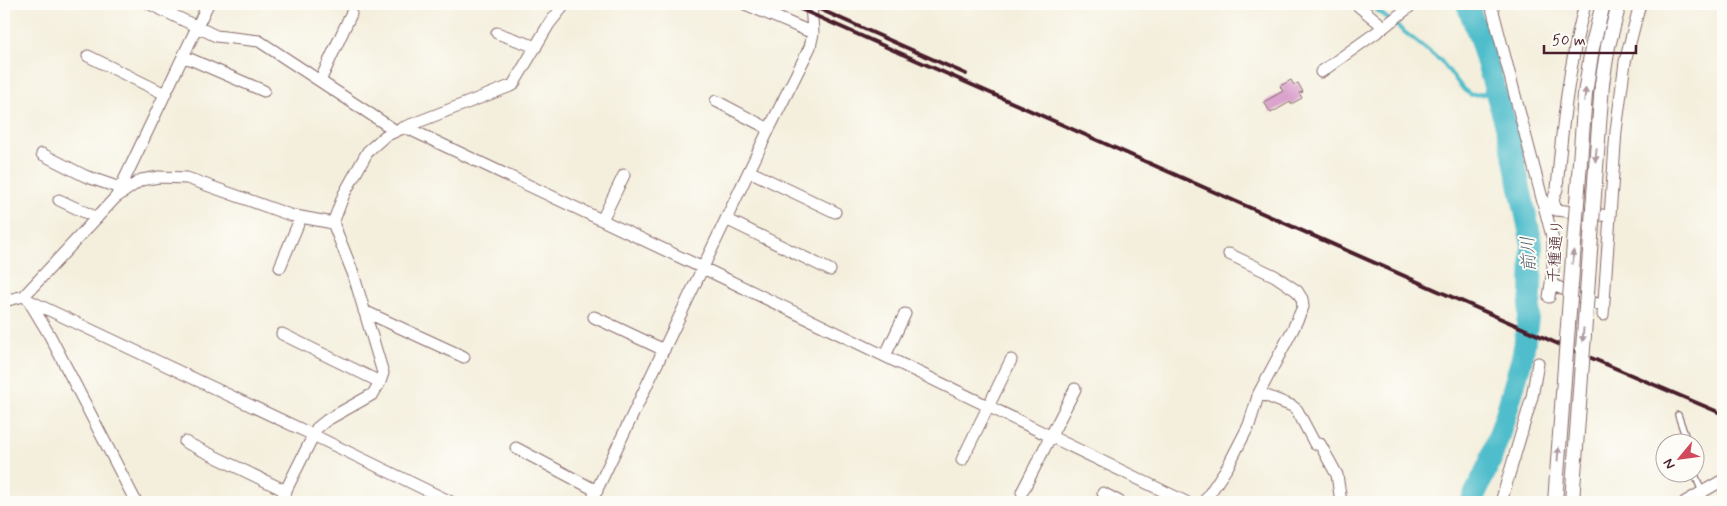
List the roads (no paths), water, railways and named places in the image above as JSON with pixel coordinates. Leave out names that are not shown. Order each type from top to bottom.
[{"type":"street","points":[[150,4],[216,36],[259,41],[320,81],[401,129],[602,220],[1186,502]]},
{"type":"street","points":[[27,299],[118,193],[208,4]]},
{"type":"street","points":[[185,442],[282,499],[317,428],[327,420],[373,394],[380,382],[382,373],[353,273],[333,223],[344,194],[368,152],[385,136],[513,85],[549,24],[566,4]]},
{"type":"street","points":[[746,4],[813,33]]},
{"type":"street","points":[[592,502],[769,129],[810,47],[813,33],[811,4]]},
{"type":"street","points":[[1356,4],[1389,23]]},
{"type":"street","points":[[1321,72],[1413,4]]},
{"type":"street","points":[[1491,4],[1553,240],[1553,270],[1549,298]]},
{"type":"street","points":[[1585,4],[1565,99],[1557,189],[1553,200],[1556,210],[1610,216]]},
{"type":"street","name":"千種通り","points":[[1555,502],[1585,94],[1592,48],[1603,4]]},
{"type":"street","name":"千種通り","points":[[1572,502],[1602,84],[1608,46],[1619,4]]},
{"type":"street","points":[[1551,284],[1603,311],[1616,131],[1625,62],[1640,4]]},
{"type":"street","points":[[320,81],[351,14]]},
{"type":"street","points":[[497,33],[536,47]]},
{"type":"street","points":[[88,56],[165,94]]},
{"type":"street","points":[[183,56],[264,92]]},
{"type":"street","points":[[716,101],[769,129]]},
{"type":"street","points":[[42,154],[118,193]]},
{"type":"street","points":[[749,171],[835,212]]},
{"type":"street","points":[[1536,172],[1558,175]]},
{"type":"street","points":[[602,220],[624,175]]},
{"type":"street","points":[[118,193],[141,180],[159,177],[187,178],[290,215],[333,223]]},
{"type":"street","points":[[59,200],[97,218]]},
{"type":"street","points":[[280,267],[301,217]]},
{"type":"street","points":[[726,219],[830,270]]},
{"type":"street","points":[[1204,502],[1228,466],[1249,425],[1259,393],[1303,307],[1302,299],[1297,291],[1275,276],[1229,254]]},
{"type":"street","points":[[27,299],[136,502]]},
{"type":"street","points":[[4,301],[27,299],[451,502]]},
{"type":"street","points":[[364,311],[464,357]]},
{"type":"street","points":[[885,356],[905,314]]},
{"type":"street","points":[[594,317],[664,350]]},
{"type":"street","points":[[282,334],[380,382]]},
{"type":"street","points":[[962,460],[1011,360]]},
{"type":"street","points":[[1501,502],[1532,397],[1538,363]]},
{"type":"street","points":[[1022,492],[1075,389]]},
{"type":"street","points":[[1259,393],[1292,406],[1296,410],[1315,444],[1320,444],[1337,475],[1341,502]]},
{"type":"street","points":[[516,448],[597,491]]},
{"type":"street","points":[[1685,502],[1723,480]]},
{"type":"street","points":[[1103,493],[1120,502]]},
{"type":"lane","points":[[1678,415],[1685,434]]},
{"type":"lane","points":[[1699,484],[1702,492]]},
{"type":"waterway","points":[[1369,4],[1441,61],[1464,90],[1471,95],[1496,91]]},
{"type":"waterway","name":"前川","points":[[1467,4],[1478,33],[1508,132],[1532,244],[1531,296],[1523,354],[1490,462],[1471,502]]},
{"type":"railway","points":[[789,4],[1556,343],[1723,414]]},
{"type":"railway","points":[[808,4],[966,74]]}]
